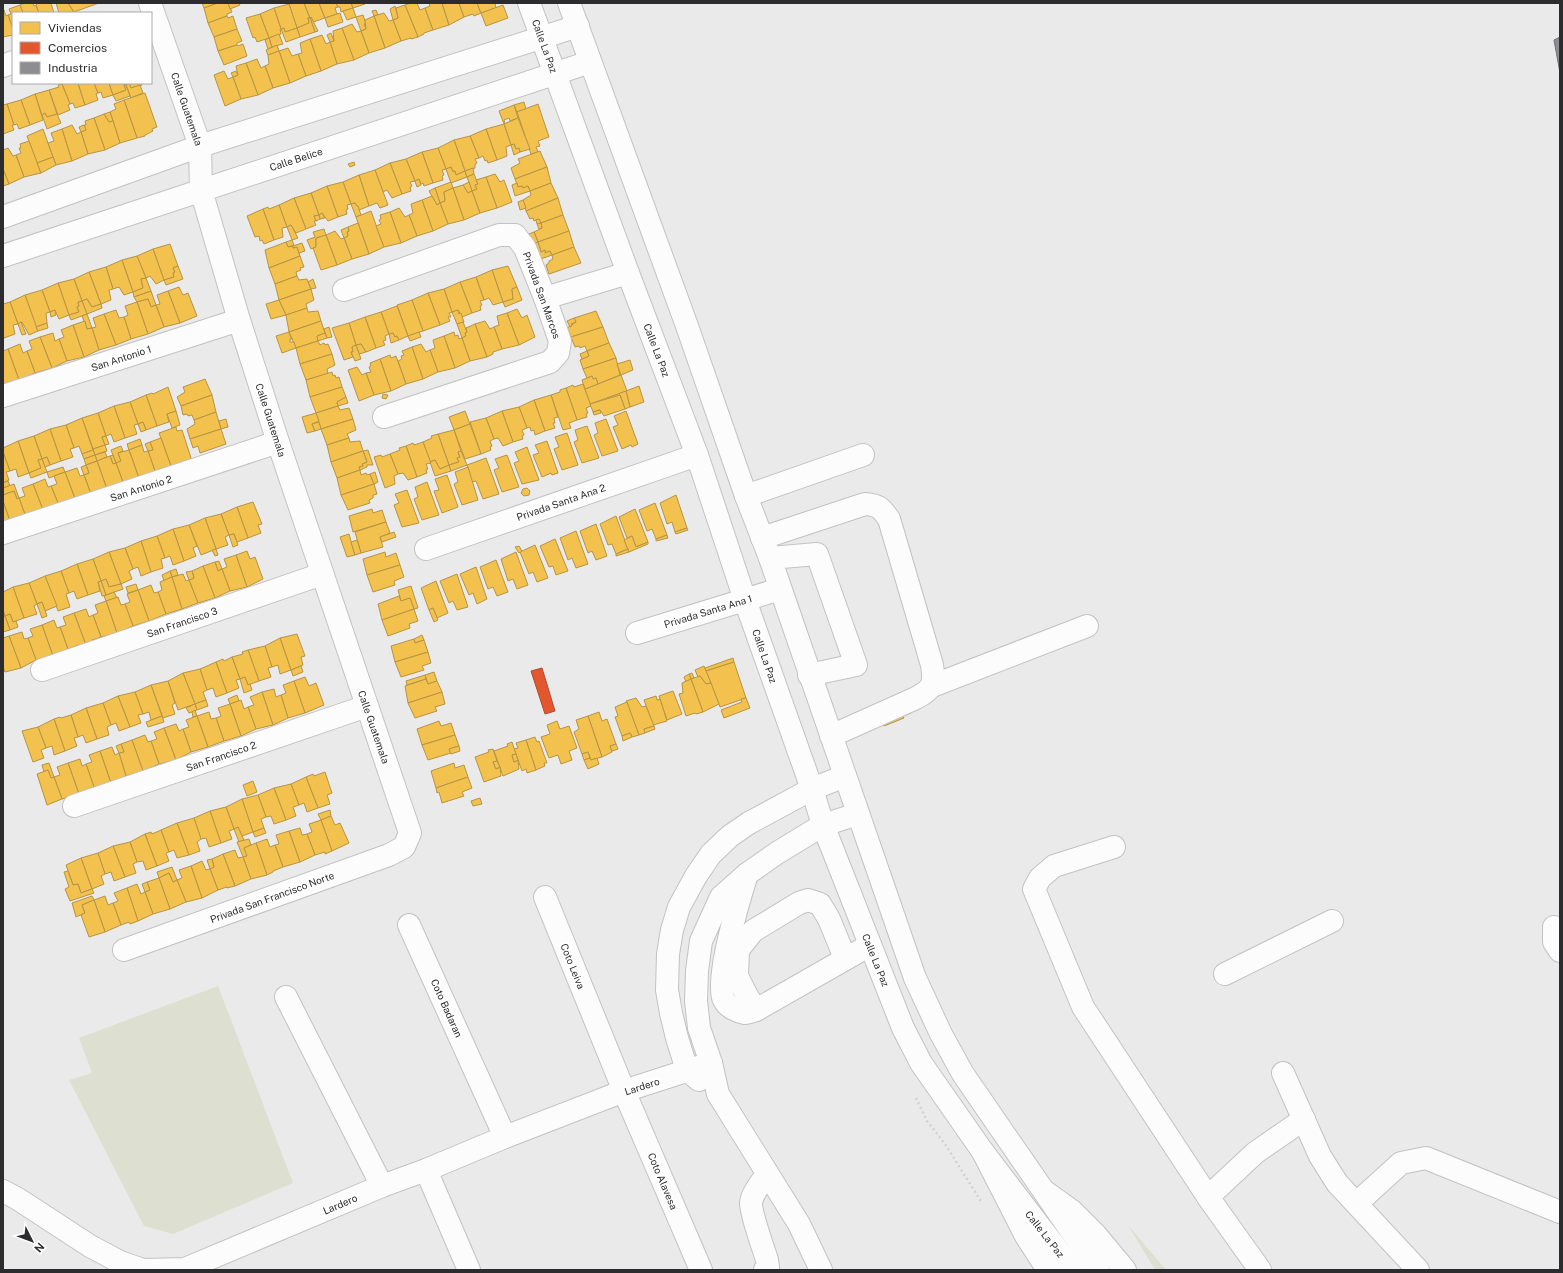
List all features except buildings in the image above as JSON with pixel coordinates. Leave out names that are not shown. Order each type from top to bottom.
[{"type":"main road","name":"Calle La Paz","points":[[529,3],[628,273],[697,454],[745,600],[812,789],[823,825],[903,1028],[921,1063],[983,1152],[1073,1270]]},
{"type":"main road","points":[[569,3],[687,326],[746,496],[770,558],[915,978],[941,1034],[963,1074],[1098,1270]]},
{"type":"main road","name":"Calle Guatemala","points":[[151,9],[200,146],[201,190],[239,320],[278,442],[410,833]]},
{"type":"main road","points":[[3,217],[200,146],[578,26]]},
{"type":"main road","name":"Calle Belice","points":[[3,256],[590,62]]},
{"type":"main road","name":"Privada San Marcos","points":[[344,290],[499,235],[515,235],[525,248],[560,341],[558,353],[550,362],[384,417]]},
{"type":"main road","points":[[545,298],[628,273]]},
{"type":"main road","name":"San Antonio 1","points":[[3,396],[239,320]]},
{"type":"main road","name":"San Antonio 2","points":[[3,533],[278,442]]},
{"type":"main road","name":"Privada Santa Ana 2","points":[[426,549],[697,454]]},
{"type":"main road","points":[[746,496],[863,455]]},
{"type":"main road","points":[[762,538],[865,504],[875,505],[882,510],[889,519],[932,665],[934,676],[932,686]]},
{"type":"main road","points":[[770,558],[818,554],[856,665],[810,675]]},
{"type":"main road","name":"San Francisco 3","points":[[42,670],[322,574]]},
{"type":"main road","name":"Privada Santa Ana 1","points":[[636,633],[780,588]]},
{"type":"main road","points":[[831,736],[916,698],[926,693],[932,686],[1087,626]]},
{"type":"main road","name":"San Francisco 2","points":[[74,806],[367,706]]},
{"type":"main road","points":[[718,1094],[687,1070],[671,1014],[667,990],[667,965],[672,930],[679,907],[696,876],[711,854],[730,836],[749,823],[812,789],[845,776]]},
{"type":"main road","points":[[821,1270],[799,1224],[718,1094],[711,1063],[699,1028],[696,1001],[697,971],[701,941],[721,897],[747,874],[777,853],[823,825],[858,814]]},
{"type":"main road","name":"Privada San Francisco Norte","points":[[124,950],[388,855],[404,847],[410,833]]},
{"type":"main road","points":[[1114,847],[1054,866],[1040,878],[1034,889],[1083,1007],[1208,1197],[1260,1270]]},
{"type":"main road","points":[[747,874],[730,937],[721,984],[724,1001],[732,1008],[746,1013],[756,1010],[870,945]]},
{"type":"main road","points":[[696,876],[721,897]]},
{"type":"main road","name":"Coto Leiva","points":[[545,897],[624,1092]]},
{"type":"main road","points":[[756,1010],[737,976],[738,950],[753,931],[799,903],[808,900],[820,904],[829,919],[846,958]]},
{"type":"main road","points":[[1225,974],[1332,921]]},
{"type":"main road","name":"Coto Badaran","points":[[409,925],[505,1138]]},
{"type":"main road","points":[[1554,927],[1554,942],[1560,951]]},
{"type":"main road","points":[[286,997],[382,1186]]},
{"type":"main road","name":"Lardero","points":[[3,1191],[18,1199],[90,1246],[120,1262],[143,1270],[185,1270],[382,1186],[624,1092],[711,1063]]},
{"type":"main road","points":[[1283,1073],[1320,1156],[1338,1183],[1418,1270]]},
{"type":"main road","name":"Coto Alavesa","points":[[624,1092],[701,1270]]},
{"type":"main road","points":[[1208,1197],[1255,1153],[1304,1119]]},
{"type":"main road","points":[[983,1152],[1026,1236],[1048,1270]]},
{"type":"main road","points":[[1357,1203],[1401,1163],[1426,1158],[1560,1212]]},
{"type":"main road","points":[[426,1170],[469,1270]]},
{"type":"main road","points":[[765,1270],[768,1267],[767,1260],[752,1211],[751,1202],[754,1194],[767,1173]]},
{"type":"main road","points":[[1044,1191],[1072,1211],[1095,1234],[1125,1270]]},
{"type":"shaded area","points":[[218,986],[293,1183],[173,1234],[144,1226],[69,1080],[92,1073],[79,1038]]},
{"type":"shaded area","points":[[1128,1225],[1166,1270],[1155,1270]]}]
